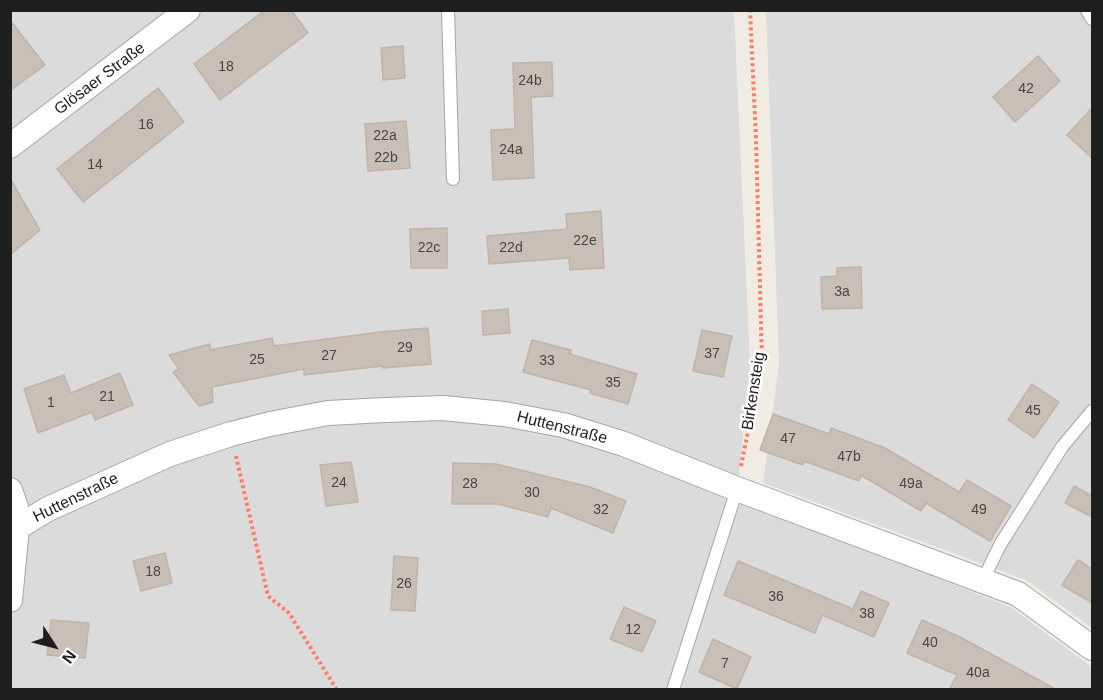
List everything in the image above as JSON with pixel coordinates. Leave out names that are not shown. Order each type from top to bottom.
[{"type":"street","name":"Glösaer Straße","points":[[10,147],[188,10]]},
{"type":"street","name":"Huttenstraße","points":[[14,530],[48,509],[117,477],[170,454],[231,434],[328,413],[443,408],[504,414],[563,425],[624,444],[737,489],[983,580],[1018,594],[1092,648]]},
{"type":"street","points":[[10,490],[16,507],[10,600]]},
{"type":"lane","points":[[448,10],[453,179]]},
{"type":"lane","points":[[1087,10],[1092,19]]},
{"type":"lane","points":[[983,580],[1000,545],[1062,447],[1092,411]]},
{"type":"lane","points":[[673,690],[737,489]]},
{"type":"path","name":"Birkensteig","points":[[737,489],[762,362],[750,10]]},
{"type":"path","points":[[231,434],[268,596],[289,613],[337,690]]},
{"type":"shaded area","points":[[10,11],[734,11],[750,364],[737,497],[1010,607],[1092,667],[1092,689],[11,689]]},
{"type":"shaded area","points":[[766,11],[1092,11],[1092,628],[1026,580],[763,483],[779,364]]},
{"type":"building","points":[[265,10],[291,10],[308,33],[220,100],[194,64]]},
{"type":"building","points":[[10,20],[45,65],[10,91]]},
{"type":"building","points":[[403,46],[405,78],[383,80],[381,48]]},
{"type":"building","points":[[1038,56],[1060,81],[1015,122],[993,97]]},
{"type":"building","points":[[552,62],[553,96],[531,97],[534,178],[493,180],[491,130],[515,129],[513,63]]},
{"type":"building","points":[[158,88],[184,122],[83,202],[57,169]]},
{"type":"building","points":[[1092,108],[1092,158],[1067,135]]},
{"type":"building","points":[[406,121],[410,168],[368,171],[365,124]]},
{"type":"building","points":[[10,178],[40,230],[10,255]]},
{"type":"building","points":[[601,211],[604,268],[570,270],[569,258],[489,264],[487,236],[567,229],[566,214]]},
{"type":"building","points":[[447,228],[447,268],[411,268],[410,229]]},
{"type":"building","points":[[861,267],[862,308],[822,309],[821,277],[837,276],[837,268]]},
{"type":"building","points":[[508,309],[510,333],[483,335],[482,311]]},
{"type":"building","points":[[428,328],[431,364],[383,368],[382,366],[304,375],[304,369],[212,387],[213,402],[199,406],[173,372],[179,369],[169,355],[210,344],[210,350],[272,338],[274,346]]},
{"type":"building","points":[[702,330],[732,336],[723,377],[693,371]]},
{"type":"building","points":[[532,340],[571,350],[570,354],[637,374],[628,404],[590,393],[591,390],[523,372]]},
{"type":"building","points":[[120,373],[133,405],[95,420],[92,412],[38,433],[24,389],[64,375],[71,393]]},
{"type":"building","points":[[1032,384],[1059,402],[1034,438],[1008,420]]},
{"type":"building","points":[[773,414],[829,434],[831,428],[885,448],[959,492],[967,480],[1011,506],[990,541],[926,503],[921,511],[861,475],[859,481],[804,461],[803,465],[760,450]]},
{"type":"building","points":[[351,462],[358,502],[326,506],[320,465]]},
{"type":"building","points":[[453,463],[496,464],[590,487],[626,501],[613,533],[551,508],[548,517],[498,504],[452,504]]},
{"type":"building","points":[[1074,486],[1092,496],[1092,517],[1065,503]]},
{"type":"building","points":[[165,553],[172,583],[141,591],[133,561]]},
{"type":"building","points":[[394,556],[418,558],[415,611],[391,610]]},
{"type":"building","points":[[1078,560],[1092,569],[1092,603],[1062,585]]},
{"type":"building","points":[[738,561],[853,609],[861,591],[889,603],[874,637],[822,615],[815,633],[724,595]]},
{"type":"building","points":[[624,607],[656,621],[642,652],[610,639]]},
{"type":"building","points":[[51,620],[89,623],[85,658],[47,655]]},
{"type":"building","points":[[922,620],[960,637],[1057,690],[949,690],[957,675],[907,653]]},
{"type":"building","points":[[713,639],[751,657],[737,689],[699,672]]}]
